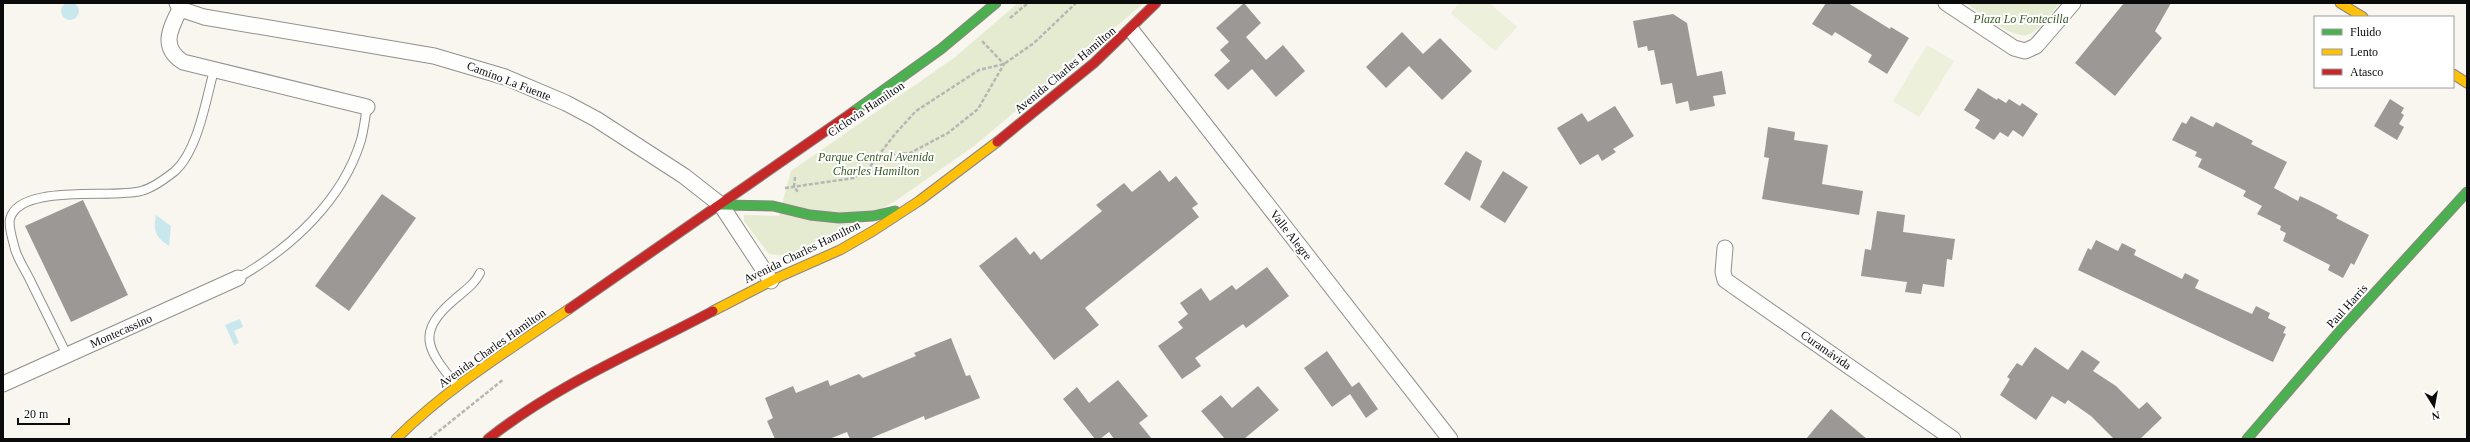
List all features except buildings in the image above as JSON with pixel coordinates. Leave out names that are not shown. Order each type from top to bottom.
[{"type":"main road","name":"Avenida Charles Hamilton","points":[[396,439],[416,419],[456,386],[721,205],[745,186],[789,158],[941,49],[996,3]]},
{"type":"main road","name":"Avenida Charles Hamilton","points":[[488,439],[531,406],[560,388],[659,340],[771,281],[850,245],[911,206],[982,155],[1132,31],[1156,3]]},
{"type":"main road","points":[[2340,3],[2361,16]]},
{"type":"main road","points":[[2454,75],[2467,83]]},
{"type":"main road","points":[[775,179],[789,158]]},
{"type":"main road","points":[[772,190],[773,206]]},
{"type":"main road","name":"Paul Harris","points":[[2247,439],[2340,331],[2467,192]]},
{"type":"main road","points":[[721,205],[773,206],[810,215],[839,218],[873,216],[911,206]]},
{"type":"street","points":[[1946,3],[2014,48],[2025,51],[2036,46],[2073,3]]},
{"type":"street","name":"Camino La Fuente","points":[[367,107],[183,62],[174,56],[169,47],[170,29],[179,6],[204,17],[434,56],[505,77],[566,103],[596,119],[684,176],[721,205],[771,281]]},
{"type":"street","name":"Valle Alegre","points":[[1132,31],[1450,439]]},
{"type":"street","name":"Curamávida","points":[[1725,248],[1723,272],[1725,280],[1953,439]]},
{"type":"street","name":"Montecassino","points":[[3,384],[238,278]]},
{"type":"lane","points":[[67,355],[15,250],[10,220],[15,210],[29,201],[57,194],[120,194],[141,191],[159,183],[176,170],[186,156],[198,129],[214,70]]},
{"type":"lane","points":[[238,278],[257,267],[292,241],[322,209],[340,181],[361,140],[367,107]]},
{"type":"lane","points":[[456,386],[434,358],[428,336],[437,315],[474,284],[480,273]]},
{"type":"path","points":[[1005,22],[1028,3]]},
{"type":"path","points":[[772,190],[854,178],[868,169],[916,111],[979,70],[1004,64],[1034,43],[1076,3]]},
{"type":"path","points":[[968,27],[1004,64]]},
{"type":"path","points":[[976,46],[988,37]]},
{"type":"path","points":[[879,155],[910,153],[948,133],[978,109],[1004,64]]},
{"type":"path","points":[[795,174],[794,187],[799,193]]},
{"type":"green space","name":"Parque Central Avenida Charles Hamilton","points":[[1018,3],[1144,3],[974,146],[894,202],[791,256],[769,254],[744,221],[744,215],[779,216],[791,171],[954,58]]},
{"type":"green space","points":[[1459,3],[1489,3],[1517,27],[1495,51],[1451,13]]},
{"type":"green space","name":"Plaza Lo Fontecilla","points":[[1966,3],[2060,3],[2038,28],[2030,34],[2024,35],[2016,34],[2007,30],[1988,19]]},
{"type":"green space","points":[[1927,45],[1954,61],[1919,117],[1893,101]]},
{"type":"water","points":[[66,2],[74,2],[79,7],[77,18],[74,20],[66,20],[61,15],[61,7]]},
{"type":"water","points":[[156,215],[171,226],[169,246],[156,233]]},
{"type":"water","points":[[240,319],[243,327],[234,331],[239,343],[234,345],[225,325]]},
{"type":"traffic: fast","points":[[853,112],[941,49],[996,3]]},
{"type":"traffic: fast","points":[[2247,439],[2340,331],[2467,192]]},
{"type":"traffic: fast","points":[[721,205],[773,206],[810,215],[839,218],[873,216],[895,211]]},
{"type":"traffic: slow","points":[[2340,3],[2361,16]]},
{"type":"traffic: slow","points":[[2454,75],[2467,83]]},
{"type":"traffic: slow","points":[[713,311],[779,277],[840,250],[873,231],[919,201],[997,142]]},
{"type":"traffic: slow","points":[[396,439],[416,420],[457,386],[569,309]]},
{"type":"traffic: jam","points":[[997,142],[1094,63],[1156,3]]},
{"type":"traffic: jam","points":[[569,309],[853,112]]},
{"type":"traffic: jam","points":[[488,439],[541,402],[597,370],[713,311]]}]
